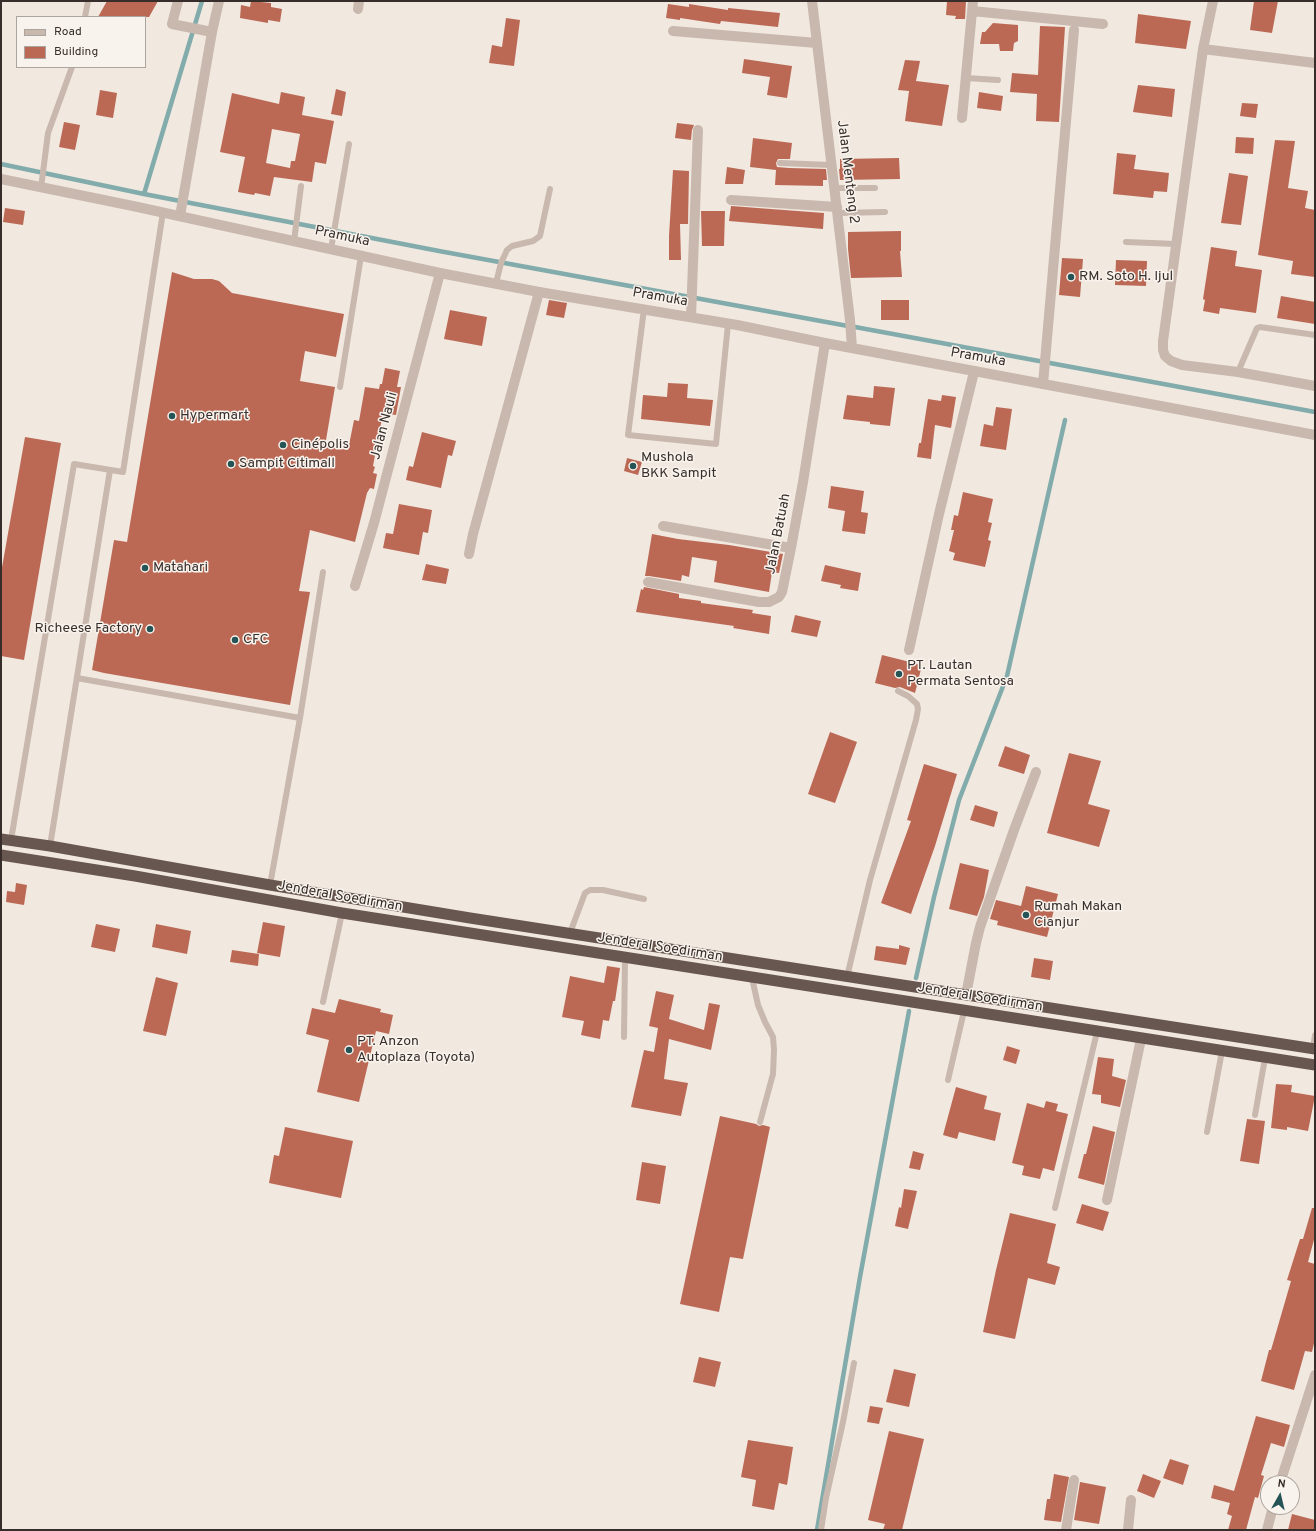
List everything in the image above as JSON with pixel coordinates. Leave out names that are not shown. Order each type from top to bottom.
[{"type":"highway","name":"Jenderal Soedirman","points":[[6,840],[50,846],[270,885],[470,918],[1314,1049]]},
{"type":"highway","points":[[5,855],[6,840]]},
{"type":"highway","name":"Jenderal Soedirman","points":[[5,855],[135,876],[342,913],[1315,1065]]},
{"type":"highway","points":[[696,969],[698,954]]},
{"type":"street","points":[[178,1],[172,24],[212,32]]},
{"type":"street","points":[[181,211],[212,32],[219,1]]},
{"type":"street","name":"Jalan Menteng 2","points":[[812,1],[831,165],[838,210],[852,336],[852,348]]},
{"type":"street","points":[[1213,1],[1203,49],[1163,350],[1165,356],[1171,361],[1182,365],[1238,372],[1315,386]]},
{"type":"street","points":[[962,118],[972,6],[1103,24]]},
{"type":"street","points":[[1043,384],[1074,30]]},
{"type":"street","points":[[674,31],[817,43]]},
{"type":"street","points":[[1203,49],[1315,63]]},
{"type":"street","points":[[691,317],[698,130]]},
{"type":"street","name":"Pramuka","points":[[1,180],[42,183],[163,212],[181,211],[294,241],[440,273],[539,292],[691,317],[1315,436]]},
{"type":"street","points":[[731,200],[838,210]]},
{"type":"street","name":"Jalan Nauli","points":[[355,586],[374,523],[440,273]]},
{"type":"street","points":[[469,554],[473,534],[539,292]]},
{"type":"street","name":"Jalan Batuah","points":[[648,582],[759,602],[770,602],[779,597],[782,592],[803,482],[825,343]]},
{"type":"street","points":[[909,650],[939,514],[974,372]]},
{"type":"street","points":[[663,526],[791,548]]},
{"type":"street","points":[[966,995],[980,927],[1036,772]]},
{"type":"street","points":[[1107,1200],[1141,1039]]},
{"type":"street","points":[[1283,1475],[1315,1375]]},
{"type":"street","points":[[1066,1530],[1074,1480]]},
{"type":"street","points":[[1128,1530],[1131,1500]]},
{"type":"street","points":[[1266,1530],[1271,1515]]},
{"type":"lane","points":[[85,16],[88,1]]},
{"type":"lane","points":[[42,183],[48,133],[72,68]]},
{"type":"lane","points":[[966,78],[998,80]]},
{"type":"lane","points":[[331,249],[349,144]]},
{"type":"lane","points":[[780,162],[831,165]]},
{"type":"lane","points":[[294,241],[301,186]]},
{"type":"lane","points":[[835,188],[876,188]]},
{"type":"lane","points":[[496,283],[501,263],[507,250],[512,246],[533,241],[540,236],[550,189]]},
{"type":"lane","points":[[838,210],[885,212]]},
{"type":"lane","points":[[6,840],[74,464],[123,472],[163,212]]},
{"type":"lane","points":[[1126,242],[1176,244]]},
{"type":"lane","points":[[340,387],[362,256]]},
{"type":"lane","points":[[644,309],[628,435],[716,444],[728,324]]},
{"type":"lane","points":[[1238,372],[1257,328],[1260,326],[1315,335]]},
{"type":"lane","points":[[50,846],[110,470]]},
{"type":"lane","points":[[270,885],[300,718],[323,572]]},
{"type":"lane","points":[[77,678],[300,718]]},
{"type":"lane","points":[[847,977],[870,880],[918,709],[917,704],[908,696],[898,691]]},
{"type":"lane","points":[[570,933],[585,893],[590,890],[603,890],[644,899]]},
{"type":"lane","points":[[323,1002],[342,913]]},
{"type":"lane","points":[[624,1037],[625,958]]},
{"type":"lane","points":[[752,978],[758,1006],[772,1037],[774,1050],[773,1074],[760,1122]]},
{"type":"lane","points":[[948,1080],[964,1011]]},
{"type":"lane","points":[[1055,1208],[1097,1032]]},
{"type":"lane","points":[[1314,1049],[1315,1035]]},
{"type":"lane","points":[[1206,1132],[1222,1051]]},
{"type":"lane","points":[[1255,1115],[1265,1058]]},
{"type":"lane","points":[[821,1530],[826,1498],[843,1422],[854,1363]]},
{"type":"building","points":[[107,1],[158,1],[149,17],[99,16]]},
{"type":"building","points":[[251,1],[271,3],[271,7],[282,9],[280,22],[268,20],[268,23],[240,18],[241,5],[250,7]]},
{"type":"building","points":[[947,1],[966,1],[965,19],[955,19],[956,16],[946,15]]},
{"type":"building","points":[[1254,1],[1278,1],[1272,33],[1250,30]]},
{"type":"building","points":[[668,4],[689,7],[689,4],[728,10],[728,8],[780,13],[778,27],[721,21],[720,24],[680,18],[680,20],[666,18]]},
{"type":"building","points":[[1138,14],[1191,21],[1186,49],[1135,43]]},
{"type":"building","points":[[506,18],[520,20],[514,66],[489,63],[492,45],[502,47]]},
{"type":"building","points":[[993,23],[1018,25],[1018,41],[1014,43],[1013,51],[1000,51],[999,44],[980,44],[982,32],[985,32]]},
{"type":"building","points":[[1040,26],[1065,27],[1059,122],[1036,121],[1037,94],[1010,92],[1012,73],[1038,75]]},
{"type":"building","points":[[744,59],[792,66],[787,98],[767,95],[770,77],[742,73]]},
{"type":"building","points":[[905,60],[920,61],[916,81],[949,85],[942,126],[905,121],[909,91],[898,90]]},
{"type":"building","points":[[1138,85],[1175,89],[1172,117],[1133,112]]},
{"type":"building","points":[[336,89],[346,92],[342,116],[331,114]]},
{"type":"building","points":[[100,90],[117,93],[113,118],[96,115]]},
{"type":"building","points":[[281,92],[305,97],[302,115],[334,121],[326,164],[315,162],[312,182],[274,177],[270,196],[238,192],[245,157],[220,152],[232,93],[279,104]],"holes":[[[272,129],[300,134],[295,161],[291,161],[290,168],[266,163]]]},
{"type":"building","points":[[979,92],[1003,96],[1001,111],[977,108]]},
{"type":"building","points":[[1242,103],[1258,104],[1256,118],[1240,116]]},
{"type":"building","points":[[64,122],[80,125],[75,150],[59,147]]},
{"type":"building","points":[[677,123],[694,125],[691,140],[675,138]]},
{"type":"building","points":[[1236,137],[1254,138],[1253,154],[1235,153]]},
{"type":"building","points":[[753,138],[792,143],[790,159],[778,159],[776,163],[777,167],[826,169],[827,180],[823,180],[823,186],[775,185],[776,170],[750,167]]},
{"type":"building","points":[[1275,140],[1295,141],[1288,188],[1308,191],[1305,208],[1315,210],[1315,277],[1291,274],[1293,261],[1258,255]]},
{"type":"building","points":[[1117,153],[1136,155],[1134,169],[1169,173],[1167,192],[1154,191],[1153,198],[1113,194]]},
{"type":"building","points":[[899,158],[900,179],[840,180],[840,159]]},
{"type":"building","points":[[727,167],[745,170],[743,184],[725,184]]},
{"type":"building","points":[[673,170],[689,171],[688,224],[680,224],[681,260],[669,260]]},
{"type":"building","points":[[1229,173],[1248,176],[1241,225],[1221,223]]},
{"type":"building","points":[[731,206],[824,213],[823,229],[729,221]]},
{"type":"building","points":[[5,208],[25,211],[23,225],[3,222]]},
{"type":"building","points":[[701,211],[725,211],[724,246],[702,246]]},
{"type":"building","points":[[901,231],[900,251],[902,277],[851,278],[848,232]]},
{"type":"building","points":[[1211,247],[1237,251],[1235,266],[1262,270],[1256,313],[1220,308],[1219,314],[1203,311],[1205,300],[1203,299]]},
{"type":"building","name":"RM. Soto H. Ijul","points":[[1062,258],[1083,259],[1080,297],[1059,295]]},
{"type":"building","points":[[1116,260],[1147,261],[1146,286],[1115,285]]},
{"type":"building","name":"Sampit Citimall","points":[[172,272],[194,279],[212,279],[219,281],[232,293],[344,314],[336,357],[305,351],[300,381],[335,387],[325,446],[348,450],[354,420],[359,421],[365,387],[379,389],[380,384],[382,384],[385,368],[400,371],[397,387],[401,387],[396,415],[383,413],[373,466],[375,467],[373,473],[377,474],[374,489],[370,488],[367,493],[355,542],[310,530],[299,591],[310,592],[290,705],[92,670],[114,540],[127,542]]},
{"type":"building","points":[[1281,296],[1315,302],[1315,324],[1277,318]]},
{"type":"building","points":[[549,300],[567,303],[564,318],[546,315]]},
{"type":"building","points":[[881,300],[909,300],[909,320],[881,320]]},
{"type":"building","points":[[450,310],[487,317],[482,346],[444,339]]},
{"type":"building","points":[[668,383],[688,384],[687,398],[713,400],[710,426],[641,419],[643,395],[667,397]]},
{"type":"building","points":[[874,386],[895,388],[890,426],[843,419],[847,395],[873,398]]},
{"type":"building","points":[[942,395],[956,397],[951,428],[935,425],[931,459],[917,457],[919,443],[921,443],[928,399],[941,401]]},
{"type":"building","points":[[996,407],[1012,409],[1006,450],[980,446],[984,424],[993,426]]},
{"type":"building","points":[[422,432],[456,441],[452,456],[448,455],[441,488],[406,480],[409,466],[413,467]]},
{"type":"building","points":[[25,437],[61,443],[24,660],[1,656],[1,573]]},
{"type":"building","name":"Mushola BKK Sampit","points":[[627,458],[642,462],[638,475],[624,471]]},
{"type":"building","points":[[831,486],[864,491],[861,512],[868,513],[865,534],[842,531],[845,511],[828,508]]},
{"type":"building","points":[[963,492],[993,499],[988,522],[992,523],[988,540],[991,541],[985,567],[953,560],[955,553],[949,551],[954,530],[951,530],[954,515],[958,516]]},
{"type":"building","points":[[399,504],[432,510],[428,533],[423,532],[419,555],[383,548],[386,533],[393,534]]},
{"type":"building","points":[[652,534],[783,554],[779,573],[772,572],[769,592],[714,582],[717,561],[692,557],[689,577],[682,575],[681,581],[645,576]]},
{"type":"building","points":[[426,564],[449,569],[446,584],[422,580]]},
{"type":"building","points":[[825,565],[861,573],[858,591],[840,588],[841,585],[821,581]]},
{"type":"building","points":[[644,587],[679,594],[679,598],[701,601],[701,603],[753,610],[752,613],[771,616],[769,634],[733,628],[734,626],[636,612],[641,589],[643,590]]},
{"type":"building","points":[[795,615],[821,621],[817,637],[791,632]]},
{"type":"building","name":"PT. Lautan Permata Sentosa","points":[[882,655],[922,665],[915,693],[900,687],[895,688],[875,683]]},
{"type":"building","points":[[830,732],[857,742],[835,803],[808,794]]},
{"type":"building","points":[[1005,746],[1030,755],[1024,774],[998,766]]},
{"type":"building","points":[[1069,753],[1101,761],[1088,804],[1110,810],[1099,847],[1047,833]]},
{"type":"building","points":[[924,764],[957,774],[935,846],[911,914],[881,903],[911,821],[907,820]]},
{"type":"building","points":[[975,805],[998,812],[994,827],[970,820]]},
{"type":"building","points":[[960,863],[989,870],[984,897],[977,916],[949,909]]},
{"type":"building","points":[[16,883],[27,885],[24,905],[6,902],[7,891],[15,892]]},
{"type":"building","name":"Rumah Makan Cianjur","points":[[1026,886],[1058,894],[1047,937],[997,925],[998,921],[990,919],[996,900],[1021,906]]},
{"type":"building","points":[[263,922],[285,926],[280,957],[257,953]]},
{"type":"building","points":[[96,924],[120,929],[115,952],[91,947]]},
{"type":"building","points":[[156,924],[191,931],[187,954],[152,947]]},
{"type":"building","points":[[899,945],[910,948],[906,965],[874,960],[876,946],[899,949]]},
{"type":"building","points":[[232,950],[259,954],[258,966],[230,962]]},
{"type":"building","points":[[1034,958],[1053,961],[1050,980],[1031,977]]},
{"type":"building","points":[[607,966],[620,968],[615,1001],[613,1001],[609,1021],[603,1020],[600,1039],[581,1035],[584,1021],[562,1017],[570,976],[604,983]]},
{"type":"building","points":[[156,977],[178,983],[166,1036],[143,1031]]},
{"type":"building","points":[[656,991],[674,995],[669,1019],[704,1030],[709,1003],[720,1005],[711,1050],[669,1039],[664,1079],[688,1083],[681,1116],[631,1107],[644,1050],[654,1052],[658,1028],[649,1026]]},
{"type":"building","name":"PT. Anzon Autoplaza (Toyota)","points":[[339,999],[381,1009],[380,1012],[393,1015],[389,1034],[376,1031],[359,1102],[317,1092],[329,1040],[306,1034],[312,1008],[335,1013]]},
{"type":"building","points":[[1007,1046],[1020,1050],[1016,1064],[1003,1060]]},
{"type":"building","points":[[1098,1057],[1114,1059],[1112,1076],[1126,1080],[1120,1107],[1101,1103],[1101,1095],[1092,1094]]},
{"type":"building","points":[[1276,1084],[1292,1085],[1291,1092],[1315,1096],[1308,1131],[1287,1127],[1287,1130],[1271,1128]]},
{"type":"building","points":[[956,1087],[987,1096],[984,1109],[1001,1113],[995,1141],[959,1132],[957,1139],[943,1135]]},
{"type":"building","points":[[1046,1101],[1058,1104],[1056,1111],[1068,1114],[1054,1171],[1043,1168],[1040,1179],[1022,1175],[1024,1166],[1012,1163],[1027,1103],[1044,1108]]},
{"type":"building","points":[[720,1116],[759,1126],[763,1125],[770,1127],[743,1259],[730,1257],[719,1312],[680,1304]]},
{"type":"building","points":[[1247,1119],[1265,1121],[1259,1164],[1240,1161]]},
{"type":"building","points":[[1093,1126],[1115,1132],[1104,1185],[1078,1178]]},
{"type":"building","points":[[285,1127],[353,1141],[341,1198],[269,1183],[274,1155],[279,1156]]},
{"type":"building","points":[[913,1151],[924,1154],[920,1170],[909,1168]]},
{"type":"building","points":[[642,1162],[666,1166],[660,1204],[636,1200]]},
{"type":"building","points":[[904,1189],[917,1191],[908,1229],[895,1226],[899,1207],[901,1208]]},
{"type":"building","points":[[1082,1204],[1109,1212],[1103,1231],[1076,1223]]},
{"type":"building","points":[[1312,1208],[1315,1208],[1315,1236],[1308,1262],[1315,1264],[1315,1339],[1312,1352],[1305,1351],[1294,1390],[1261,1381],[1269,1350],[1271,1350],[1291,1281],[1287,1280],[1300,1239],[1303,1239]]},
{"type":"building","points":[[1010,1213],[1056,1224],[1047,1263],[1060,1267],[1055,1285],[1028,1278],[1015,1339],[983,1332]]},
{"type":"building","points":[[699,1357],[721,1362],[715,1387],[693,1382]]},
{"type":"building","points":[[894,1369],[916,1374],[909,1407],[886,1402]]},
{"type":"building","points":[[870,1406],[883,1408],[879,1424],[867,1422]]},
{"type":"building","points":[[1256,1416],[1290,1425],[1284,1447],[1271,1443],[1260,1475],[1260,1491],[1258,1498],[1255,1497],[1246,1530],[1228,1530],[1232,1516],[1227,1514],[1230,1503],[1211,1498],[1214,1485],[1234,1491]]},
{"type":"building","points":[[889,1431],[924,1439],[902,1530],[883,1530],[885,1524],[868,1520]]},
{"type":"building","points":[[748,1440],[793,1447],[787,1485],[779,1483],[774,1510],[752,1506],[756,1480],[741,1477]]},
{"type":"building","points":[[1170,1459],[1189,1465],[1183,1485],[1163,1478]]},
{"type":"building","points":[[1054,1474],[1069,1477],[1061,1522],[1044,1520],[1047,1499],[1050,1499]]},
{"type":"building","points":[[1143,1474],[1161,1481],[1154,1498],[1137,1491]]},
{"type":"building","points":[[1080,1482],[1106,1487],[1099,1524],[1074,1520]]},
{"type":"building","points":[[1292,1515],[1315,1520],[1315,1530],[1288,1530]]},
{"type":"waterway","points":[[144,194],[202,1]]},
{"type":"waterway","points":[[1,164],[144,194],[439,251],[848,326]]},
{"type":"waterway","points":[[855,327],[1315,412]]},
{"type":"waterway","points":[[916,978],[934,897],[959,800],[1007,676],[1065,420]]},
{"type":"waterway","points":[[817,1530],[860,1277],[909,1011]]},
{"type":"place","name":"RM. Soto H. Ijul","points":[[1071,277]]},
{"type":"place","name":"Hypermart","points":[[172,416]]},
{"type":"place","name":"Cinépolis","points":[[283,445]]},
{"type":"place","name":"Sampit Citimall","points":[[231,464]]},
{"type":"place","name":"Mushola BKK Sampit","points":[[633,466]]},
{"type":"place","name":"Matahari","points":[[145,568]]},
{"type":"place","name":"Richeese Factory","points":[[150,629]]},
{"type":"place","name":"CFC","points":[[235,640]]},
{"type":"place","name":"PT. Lautan Permata Sentosa","points":[[899,674]]},
{"type":"place","name":"Rumah Makan Cianjur","points":[[1026,915]]},
{"type":"place","name":"PT. Anzon Autoplaza (Toyota)","points":[[349,1050]]}]
